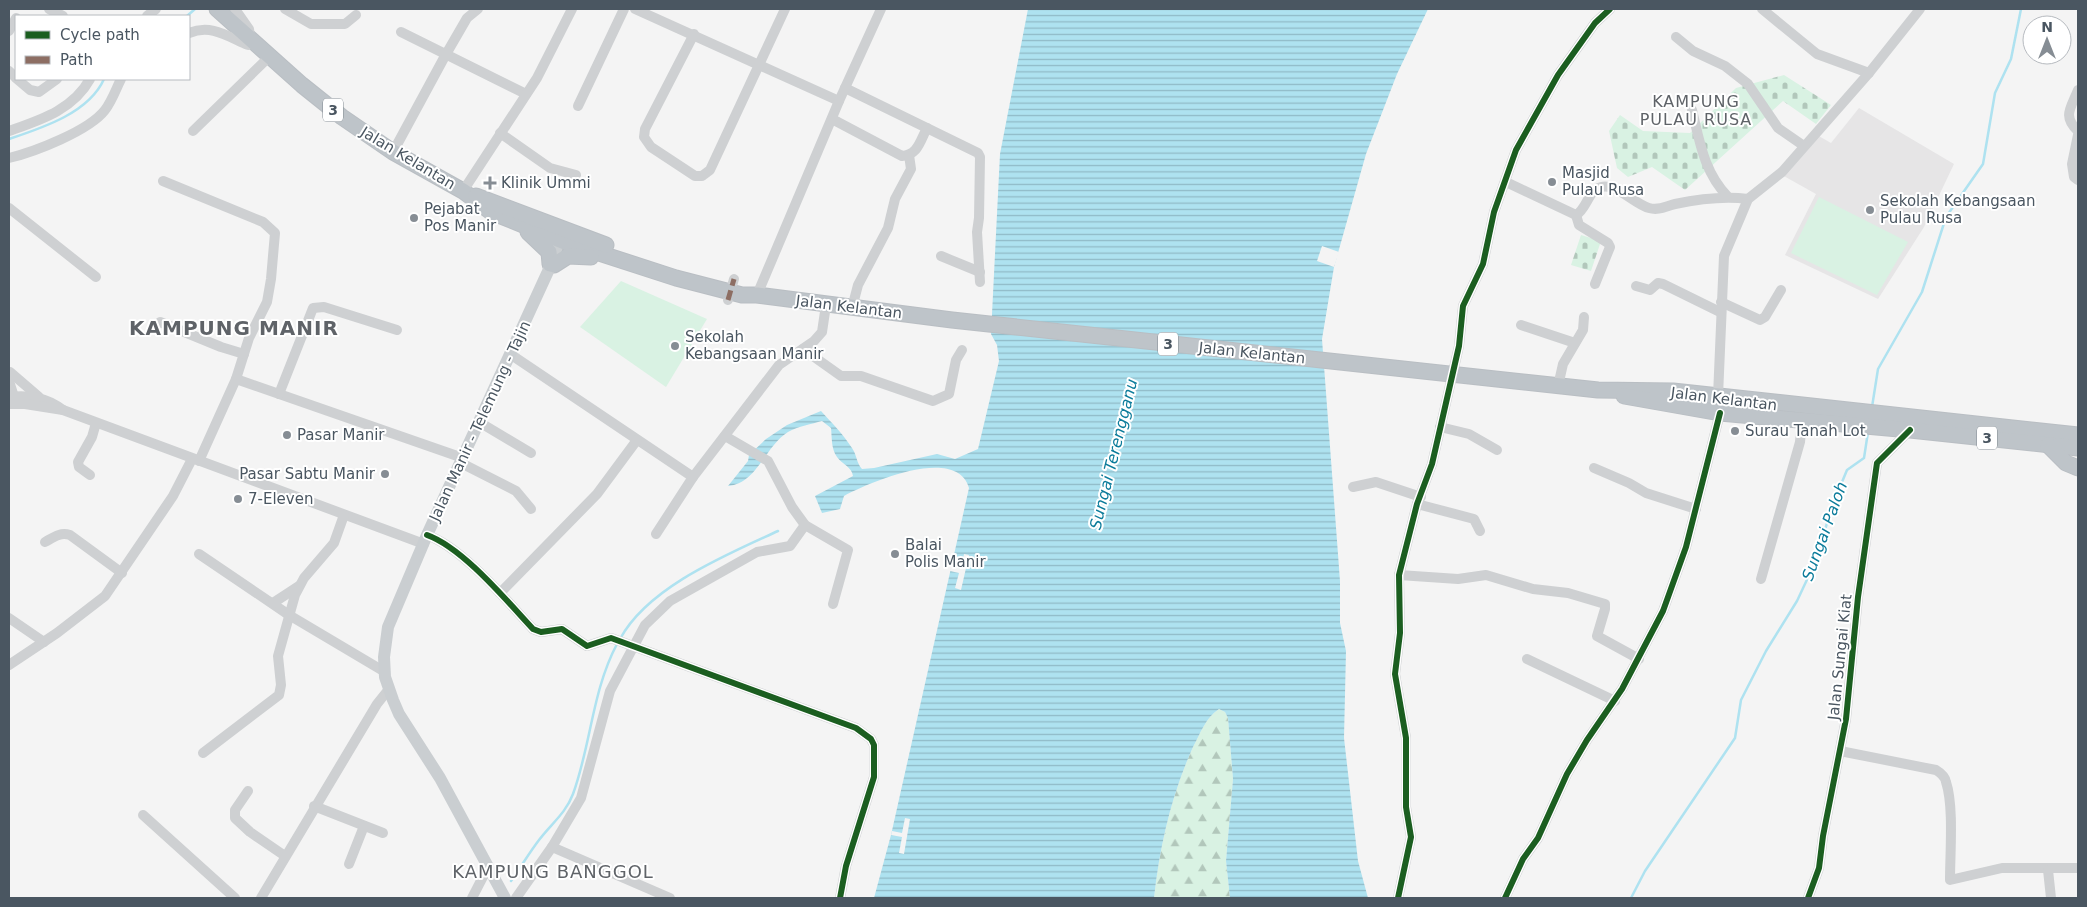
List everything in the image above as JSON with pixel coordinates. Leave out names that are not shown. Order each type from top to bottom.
[{"type":"highway","name":"Jalan Kelantan","points":[[217,9],[251,41],[342,117],[393,152],[463,191],[564,236],[644,268],[731,289],[826,305],[952,320],[1558,386],[1598,390],[1673,391],[1718,396],[1849,418],[2078,448]]},
{"type":"highway","name":"Jalan Kelantan","points":[[463,191],[491,212],[519,225],[649,260],[731,289]]},
{"type":"highway","points":[[519,225],[546,248],[549,252],[551,265],[568,256],[575,255],[644,268]]},
{"type":"highway","name":"Jalan Kelantan","points":[[1598,390],[1651,403],[1722,414],[1802,420],[1849,418]]},
{"type":"highway","points":[[1673,391],[1667,395],[1666,398],[1669,401],[1710,408],[1722,414]]},
{"type":"highway","name":"Jalan Kelantan","points":[[1902,425],[2023,429],[2078,435]]},
{"type":"highway","points":[[2023,429],[2040,437],[2078,441]]},
{"type":"highway","points":[[2048,445],[2066,463],[2078,468]]},
{"type":"main road","name":"Jalan Manir - Telemung - Tajin","points":[[505,898],[421,746],[399,714],[389,689],[385,672],[384,643],[388,627],[425,539],[564,236]]},
{"type":"street","points":[[49,9],[61,15]]},
{"type":"street","points":[[190,33],[206,28],[248,45],[251,41],[249,29],[235,9]]},
{"type":"street","points":[[285,9],[311,24],[345,24],[356,15]]},
{"type":"street","points":[[393,152],[445,56],[468,18],[478,9]]},
{"type":"street","points":[[463,191],[549,56],[572,9]]},
{"type":"street","points":[[578,106],[624,9]]},
{"type":"street","points":[[635,9],[839,101]]},
{"type":"street","points":[[694,34],[645,130],[644,137],[651,147],[695,176],[702,176],[710,170],[785,9]]},
{"type":"street","points":[[758,294],[844,88],[881,9]]},
{"type":"street","points":[[1398,898],[1411,837],[1406,807],[1406,738],[1395,674],[1400,633],[1399,576],[1419,500],[1432,464],[1459,346],[1463,306],[1483,264],[1494,212],[1520,140],[1553,84],[1595,23],[1610,9]]},
{"type":"street","points":[[1762,9],[1817,54],[1869,73]]},
{"type":"street","points":[[1718,396],[1724,256],[1748,199],[1782,172],[1869,73],[1920,9]]},
{"type":"street","points":[[9,32],[15,21]]},
{"type":"street","points":[[401,32],[445,56],[526,94]]},
{"type":"street","points":[[1676,37],[1693,51],[1725,66],[1748,84],[1778,128],[1804,146]]},
{"type":"street","points":[[193,131],[269,56]]},
{"type":"street","points":[[19,80],[30,90],[39,92],[56,80]]},
{"type":"street","points":[[9,131],[42,119],[66,106],[81,94],[89,80]]},
{"type":"street","points":[[9,158],[43,147],[95,120],[105,110],[120,80]]},
{"type":"street","points":[[844,88],[974,151],[980,157],[977,232],[980,277],[941,256]]},
{"type":"street","points":[[2078,90],[2068,116],[2070,123],[2078,131]]},
{"type":"street","points":[[1692,110],[1704,162],[1717,186],[1728,197]]},
{"type":"street","points":[[832,119],[902,156],[916,151],[927,128]]},
{"type":"street","points":[[500,134],[550,168],[576,176]]},
{"type":"street","points":[[2078,135],[2071,169],[2074,177],[2078,180]]},
{"type":"street","points":[[852,308],[858,285],[888,228],[895,199],[911,169],[909,155]]},
{"type":"street","points":[[9,665],[93,607],[105,596],[122,573],[196,460],[236,379],[244,354],[269,294],[275,233],[263,222],[163,181]]},
{"type":"street","points":[[1506,182],[1576,215],[1579,225],[1608,243],[1610,247],[1595,284]]},
{"type":"street","points":[[1576,215],[1582,212],[1593,191],[1599,187],[1612,188],[1650,208],[1660,209],[1676,204],[1728,197],[1748,199]]},
{"type":"street","points":[[9,208],[96,277]]},
{"type":"street","points":[[1636,286],[1650,290],[1658,283],[1663,284],[1760,320],[1765,317],[1781,290]]},
{"type":"street","points":[[656,534],[693,477],[779,365],[814,341],[822,332],[826,305]]},
{"type":"street","points":[[279,394],[313,308],[324,307],[397,330]]},
{"type":"street","points":[[1558,386],[1563,364],[1582,330],[1584,317]]},
{"type":"street","points":[[160,322],[220,347],[244,354]]},
{"type":"street","points":[[1521,325],[1574,343]]},
{"type":"street","points":[[803,349],[832,372],[841,376],[861,376],[933,401],[949,394],[956,360],[962,350]]},
{"type":"street","points":[[510,354],[693,477]]},
{"type":"street","points":[[9,375],[39,398]]},
{"type":"street","points":[[9,375],[16,400]]},
{"type":"street","points":[[236,379],[462,460],[516,491],[531,509]]},
{"type":"street","points":[[16,400],[39,398],[50,400],[64,410]]},
{"type":"street","points":[[16,400],[64,410],[344,516],[425,539],[440,540],[500,594],[533,629],[541,632],[562,629],[587,646],[611,638],[856,728],[871,739],[876,754],[874,777],[846,866],[840,898]]},
{"type":"street","points":[[1505,898],[1523,859],[1538,838],[1567,774],[1587,740],[1615,701],[1663,611],[1686,547],[1722,414]]},
{"type":"street","points":[[1761,579],[1800,442],[1802,420]]},
{"type":"street","points":[[479,422],[531,453]]},
{"type":"street","points":[[90,475],[80,467],[78,462],[92,437],[96,423]]},
{"type":"street","name":"Jalan Sungai Kiat","points":[[1808,898],[1819,868],[1823,836],[1848,708],[1857,606],[1877,463],[1902,425]]},
{"type":"street","points":[[1440,427],[1469,434],[1497,450]]},
{"type":"street","points":[[725,436],[768,461],[792,507],[806,525],[848,550],[833,604]]},
{"type":"street","points":[[500,594],[596,494],[637,440]]},
{"type":"street","points":[[1594,468],[1629,483],[1646,493],[1696,509]]},
{"type":"street","points":[[1353,487],[1376,482],[1419,500],[1474,519],[1480,530]]},
{"type":"street","points":[[273,603],[299,586],[328,553],[344,516]]},
{"type":"street","points":[[516,898],[552,847],[580,798],[610,691],[631,646],[645,625],[670,601],[757,552],[790,546],[806,525]]},
{"type":"street","points":[[45,542],[64,533],[70,535],[122,573]]},
{"type":"street","points":[[199,554],[290,615],[385,672]]},
{"type":"street","points":[[1399,576],[1458,579],[1486,574],[1533,589],[1568,593],[1604,604],[1606,609],[1598,636],[1639,659]]},
{"type":"street","points":[[203,753],[279,695],[281,685],[278,656],[299,586]]},
{"type":"street","points":[[9,618],[44,642]]},
{"type":"street","points":[[1526,659],[1615,701]]},
{"type":"street","points":[[261,898],[314,806],[377,704],[389,689]]},
{"type":"street","points":[[1840,751],[1936,770],[1943,775],[1946,782],[1950,814],[1950,880],[2002,868],[2048,870],[2078,868]]},
{"type":"street","points":[[248,791],[235,810],[235,818],[250,832],[285,856]]},
{"type":"street","points":[[314,806],[384,833]]},
{"type":"street","points":[[143,814],[235,898]]},
{"type":"street","points":[[349,864],[364,826]]},
{"type":"street","points":[[552,847],[670,898]]},
{"type":"street","points":[[472,898],[488,867]]},
{"type":"street","points":[[2048,870],[2051,898]]},
{"type":"shaded area","name":"Sekolah Kebangsaan Pulau Rusa","points":[[1859,108],[1954,164],[1924,227],[1878,299],[1785,255],[1816,194],[1782,175],[1817,135],[1831,143]]},
{"type":"green space","points":[[1784,75],[1831,105],[1816,124],[1783,101],[1685,190],[1652,167],[1628,177],[1617,168],[1609,131],[1620,115],[1643,131],[1690,133],[1736,88]]},
{"type":"green space","points":[[1819,197],[1908,242],[1877,295],[1791,253]]},
{"type":"green space","points":[[1581,235],[1601,241],[1591,271],[1571,265]]},
{"type":"green space","points":[[621,281],[707,319],[666,387],[580,327]]},
{"type":"green space","points":[[1219,709],[1225,712],[1228,718],[1233,779],[1226,861],[1230,898],[1154,898],[1167,821],[1178,784],[1201,731],[1210,716]]},
{"type":"water","name":"Sungai Terengganu","points":[[1028,9],[1428,9],[1397,74],[1366,154],[1334,267],[1322,339],[1340,581],[1340,623],[1346,651],[1344,738],[1358,861],[1368,898],[1230,898],[1226,861],[1233,779],[1228,718],[1225,712],[1219,709],[1210,716],[1201,731],[1178,784],[1163,840],[1154,898],[874,898],[891,835],[969,488],[961,475],[948,469],[931,468],[912,471],[892,476],[856,490],[844,496],[840,509],[822,513],[815,496],[853,476],[851,470],[835,454],[831,428],[822,421],[788,432],[773,446],[754,472],[738,484],[728,486],[748,461],[749,455],[766,439],[787,425],[821,411],[849,443],[862,469],[937,454],[955,459],[978,449],[999,361],[997,345],[991,334],[1000,154]]},
{"type":"pier","points":[[1322,246],[1339,252],[1334,267],[1317,261]]},
{"type":"pier","points":[[964,554],[969,555],[961,590],[955,588],[959,573],[950,571],[951,566],[961,569]]},
{"type":"pier","points":[[905,818],[910,819],[904,854],[899,853],[902,837],[891,835],[892,831],[902,833]]},
{"type":"waterway","points":[[188,15],[195,9]]},
{"type":"waterway","name":"Sungai Paloh","points":[[1872,407],[1878,369],[1922,292],[1946,217],[1983,164],[1995,93],[2011,59],[2021,9]]},
{"type":"waterway","points":[[9,139],[50,124],[76,110],[97,91],[103,80]]},
{"type":"waterway","name":"Sungai Paloh","points":[[1631,898],[1645,871],[1735,738],[1741,700],[1766,651],[1797,601],[1819,554],[1830,511],[1847,470],[1864,458],[1868,432]]},
{"type":"waterway","points":[[620,639],[633,620],[669,588],[690,574],[778,531]]},
{"type":"waterway","points":[[511,881],[535,845],[570,801],[579,775],[602,680],[617,644]]},
{"type":"marked path","points":[[728,300],[734,279]]},
{"type":"cycle path","points":[[1398,898],[1411,837],[1406,807],[1406,738],[1395,674],[1400,633],[1399,575],[1417,504],[1432,464],[1459,346],[1463,306],[1483,264],[1494,212],[1516,150],[1558,75],[1595,23],[1610,9]]},
{"type":"cycle path","points":[[1505,898],[1523,859],[1538,838],[1567,774],[1587,740],[1622,689],[1663,611],[1686,547],[1720,413]]},
{"type":"cycle path","points":[[1808,898],[1819,868],[1823,836],[1846,719],[1858,597],[1877,463],[1910,430]]},
{"type":"cycle path","points":[[427,535],[455,551],[469,563],[533,629],[541,632],[562,629],[587,646],[611,638],[856,728],[871,739],[874,745],[874,777],[846,866],[840,898]]},
{"type":"place","name":"Masjid Pulau Rusa","points":[[1552,182]]},
{"type":"place","name":"Klinik Ummi","points":[[490,183]]},
{"type":"place","name":"Sekolah Kebangsaan Pulau Rusa","points":[[1870,210]]},
{"type":"place","name":"Pejabat Pos Manir","points":[[414,218]]},
{"type":"place","name":"Sekolah Kebangsaan Manir","points":[[675,346]]},
{"type":"place","name":"Surau Tanah Lot","points":[[1735,431]]},
{"type":"place","name":"Pasar Manir","points":[[287,435]]},
{"type":"place","name":"Pasar Sabtu Manir","points":[[385,474]]},
{"type":"place","name":"7-Eleven","points":[[238,499]]},
{"type":"place","name":"Balai Polis Manir","points":[[895,554]]},
{"type":"district","name":"KAMPUNG PULAU RUSA","points":[[1696,110]]},
{"type":"district","name":"KAMPUNG MANIR","points":[[234,328]]},
{"type":"district","name":"KAMPUNG BANGGOL","points":[[553,872]]}]
